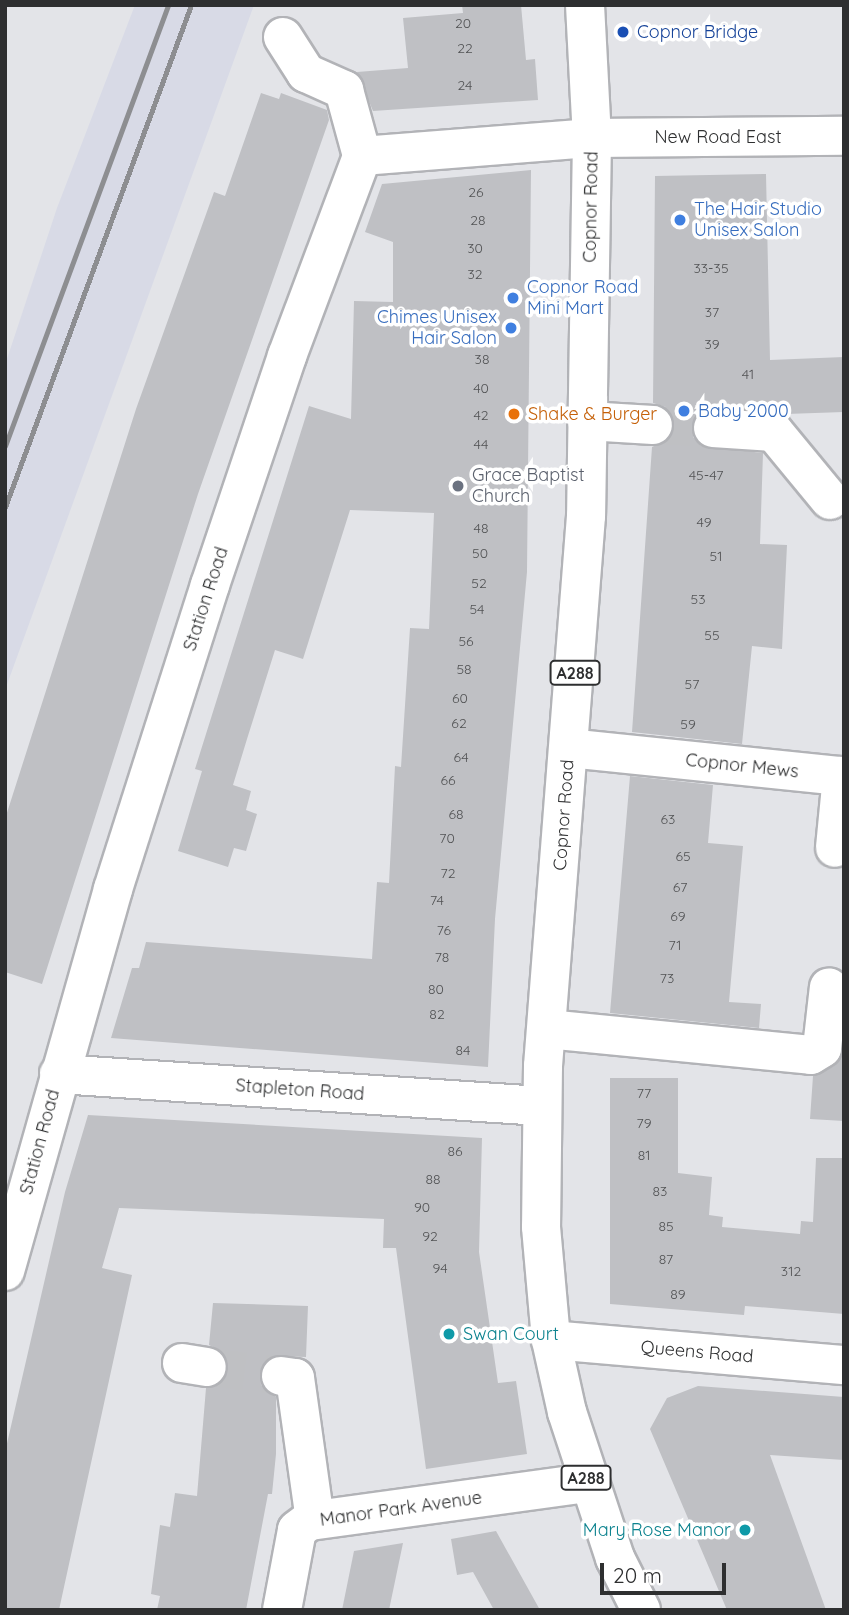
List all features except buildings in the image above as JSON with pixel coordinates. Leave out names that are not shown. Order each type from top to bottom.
[{"type":"street","name":"Copnor Road","points":[[585,5],[592,138],[586,516],[541,1106],[541,1227],[551,1340],[588,1483],[641,1610]]},
{"type":"street","points":[[283,37],[306,73],[344,90],[362,156],[592,138]]},
{"type":"street","name":"New Road East","points":[[592,138],[844,136]]},
{"type":"street","name":"Station Road","points":[[5,1270],[59,1074],[210,585],[287,356],[362,156]]},
{"type":"street","points":[[587,421],[653,425]]},
{"type":"street","points":[[713,428],[774,432],[830,500]]},
{"type":"street","name":"Copnor Mews","points":[[569,748],[843,768],[835,848]]},
{"type":"street","points":[[547,1030],[811,1055],[822,1048],[829,987]]},
{"type":"street","name":"Stapleton Road","points":[[59,1074],[541,1106]]},
{"type":"street","name":"Queens Road","points":[[551,1340],[844,1365]]},
{"type":"street","points":[[281,1376],[295,1378],[315,1520]]},
{"type":"street","name":"Manor Park Avenue","points":[[282,1610],[297,1530],[315,1520],[588,1483]]},
{"type":"shaded area","points":[[135,5],[254,5],[5,690],[5,365],[57,208]]},
{"type":"tunnel","points":[[653,425],[713,428]]},
{"type":"tunnel","points":[[207,1367],[281,1376]]},
{"type":"railway","points":[[5,446],[168,5]]},
{"type":"railway","points":[[5,507],[191,5]]},
{"type":"place","name":"Copnor Bridge","points":[[623,32]]},
{"type":"place","name":"The Hair Studio Unisex Salon","points":[[680,220]]},
{"type":"place","name":"Copnor Road Mini Mart","points":[[513,298]]},
{"type":"place","name":"Chimes Unisex Hair Salon","points":[[511,328]]},
{"type":"place","name":"Baby 2000","points":[[684,411]]},
{"type":"place","name":"Shake & Burger","points":[[514,414]]},
{"type":"place","name":"Grace Baptist Church","points":[[458,486]]},
{"type":"place","name":"Swan Court","points":[[449,1334]]},
{"type":"place","name":"Mary Rose Manor","points":[[745,1530]]}]
